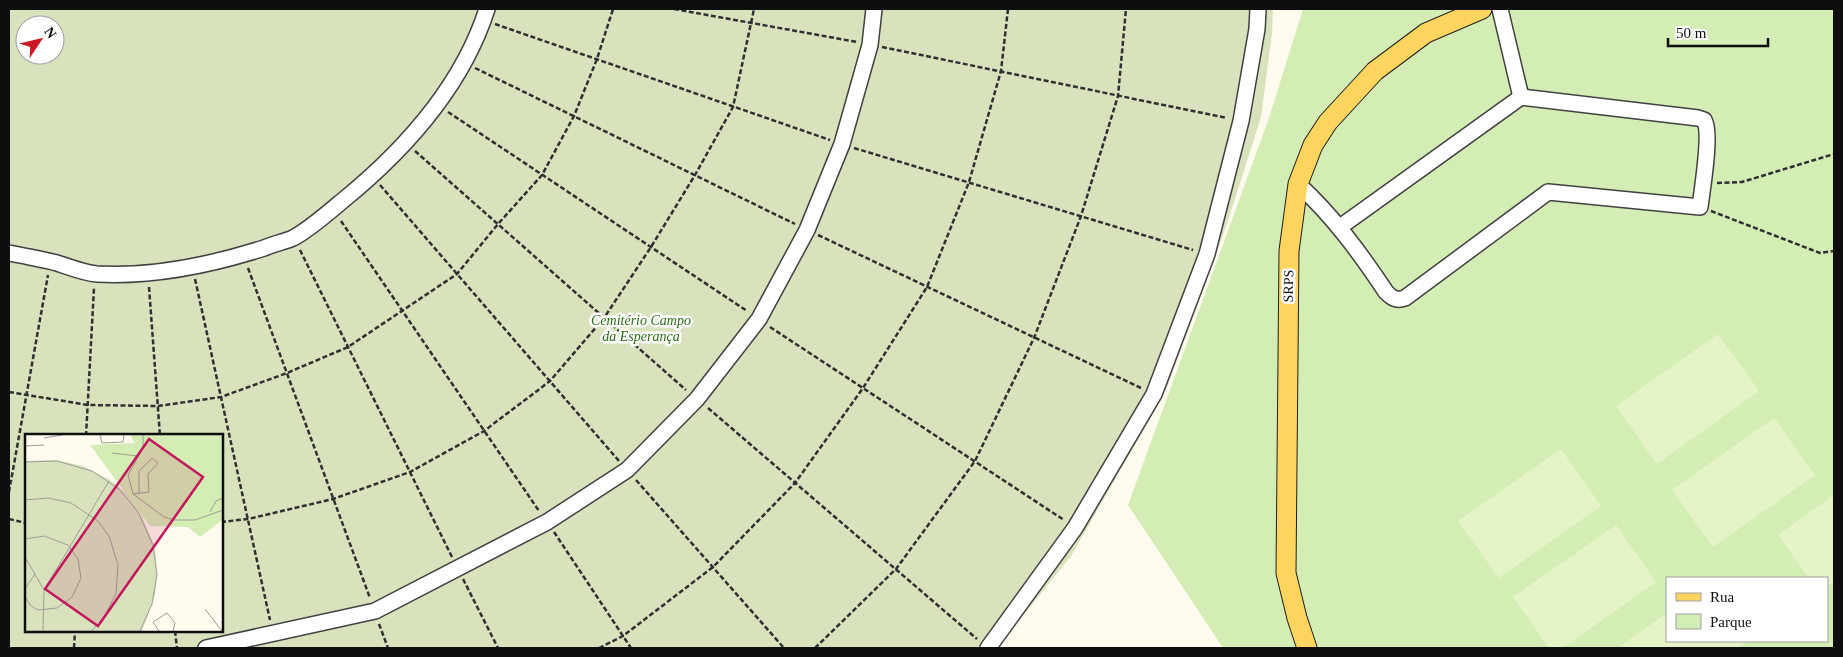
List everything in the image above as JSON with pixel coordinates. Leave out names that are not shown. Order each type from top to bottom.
[{"type":"main road","name":"SRPS","points":[[1307,648],[1297,618],[1286,573],[1289,251],[1298,184],[1313,145],[1328,122],[1375,71],[1426,33],[1482,9]]},
{"type":"lane","points":[[9,253],[50,261],[95,274],[147,273],[193,266],[244,254],[294,238],[373,176],[406,143],[464,63],[487,9]]},
{"type":"lane","points":[[206,648],[375,612],[547,522],[627,470],[697,400],[759,319],[807,230],[842,144],[870,44],[874,9]]},
{"type":"lane","points":[[988,648],[1075,528],[1154,394],[1207,254],[1240,121],[1257,29],[1258,9]]},
{"type":"lane","points":[[1500,9],[1521,97]]},
{"type":"lane","points":[[1298,184],[1319,203],[1340,227],[1386,292],[1395,299],[1400,300],[1548,192],[1700,207],[1707,126],[1702,119],[1521,97],[1340,227]]},
{"type":"path","points":[[9,392],[88,405],[158,406],[221,397],[287,373],[348,347],[457,274],[542,175],[574,116],[597,59],[613,9]]},
{"type":"path","points":[[674,9],[870,44],[1240,121]]},
{"type":"path","points":[[222,522],[248,519],[334,498],[410,472],[484,431],[550,381],[604,318],[651,247],[724,124],[733,107],[754,9]]},
{"type":"path","points":[[599,648],[623,636],[713,567],[795,483],[863,388],[927,287],[969,182],[1001,72],[1008,9]]},
{"type":"path","points":[[816,648],[896,569],[975,461],[1034,338],[1081,216],[1118,96],[1126,9]]},
{"type":"path","points":[[1703,183],[1742,182],[1834,154]]},
{"type":"path","points":[[373,176],[627,470],[784,648]]},
{"type":"path","points":[[1700,207],[1820,253],[1834,251]]},
{"type":"path","points":[[333,209],[631,648]]},
{"type":"path","points":[[294,238],[498,648]]},
{"type":"path","points":[[244,254],[388,648]]},
{"type":"path","points":[[9,492],[50,261]]},
{"type":"path","points":[[193,266],[273,634]]},
{"type":"path","points":[[147,273],[160,434]]},
{"type":"path","points":[[86,434],[95,274]]},
{"type":"path","points":[[9,519],[25,522]]},
{"type":"path","points":[[74,648],[75,632]]},
{"type":"path","points":[[175,632],[177,648]]},
{"type":"green space","name":"Cemitério Campo da Esperança","points":[[9,9],[1273,9],[1272,33],[1261,117],[1228,221],[1168,385],[1071,556],[997,648],[9,648]]},
{"type":"green space","points":[[1303,9],[1834,9],[1834,648],[1223,648],[1128,505],[1269,118]]},
{"type":"green space","points":[[1718,334],[1759,391],[1657,464],[1616,406]]},
{"type":"green space","points":[[1774,418],[1815,475],[1713,547],[1672,490]]},
{"type":"green space","points":[[1561,449],[1601,506],[1499,578],[1458,521]]},
{"type":"green space","points":[[1834,495],[1834,581],[1828,586],[1828,577],[1808,577],[1778,535]]},
{"type":"green space","points":[[1616,525],[1656,582],[1563,648],[1549,648],[1513,597]]},
{"type":"green space","points":[[1666,614],[1666,642],[1747,642],[1738,648],[1619,647]]}]
